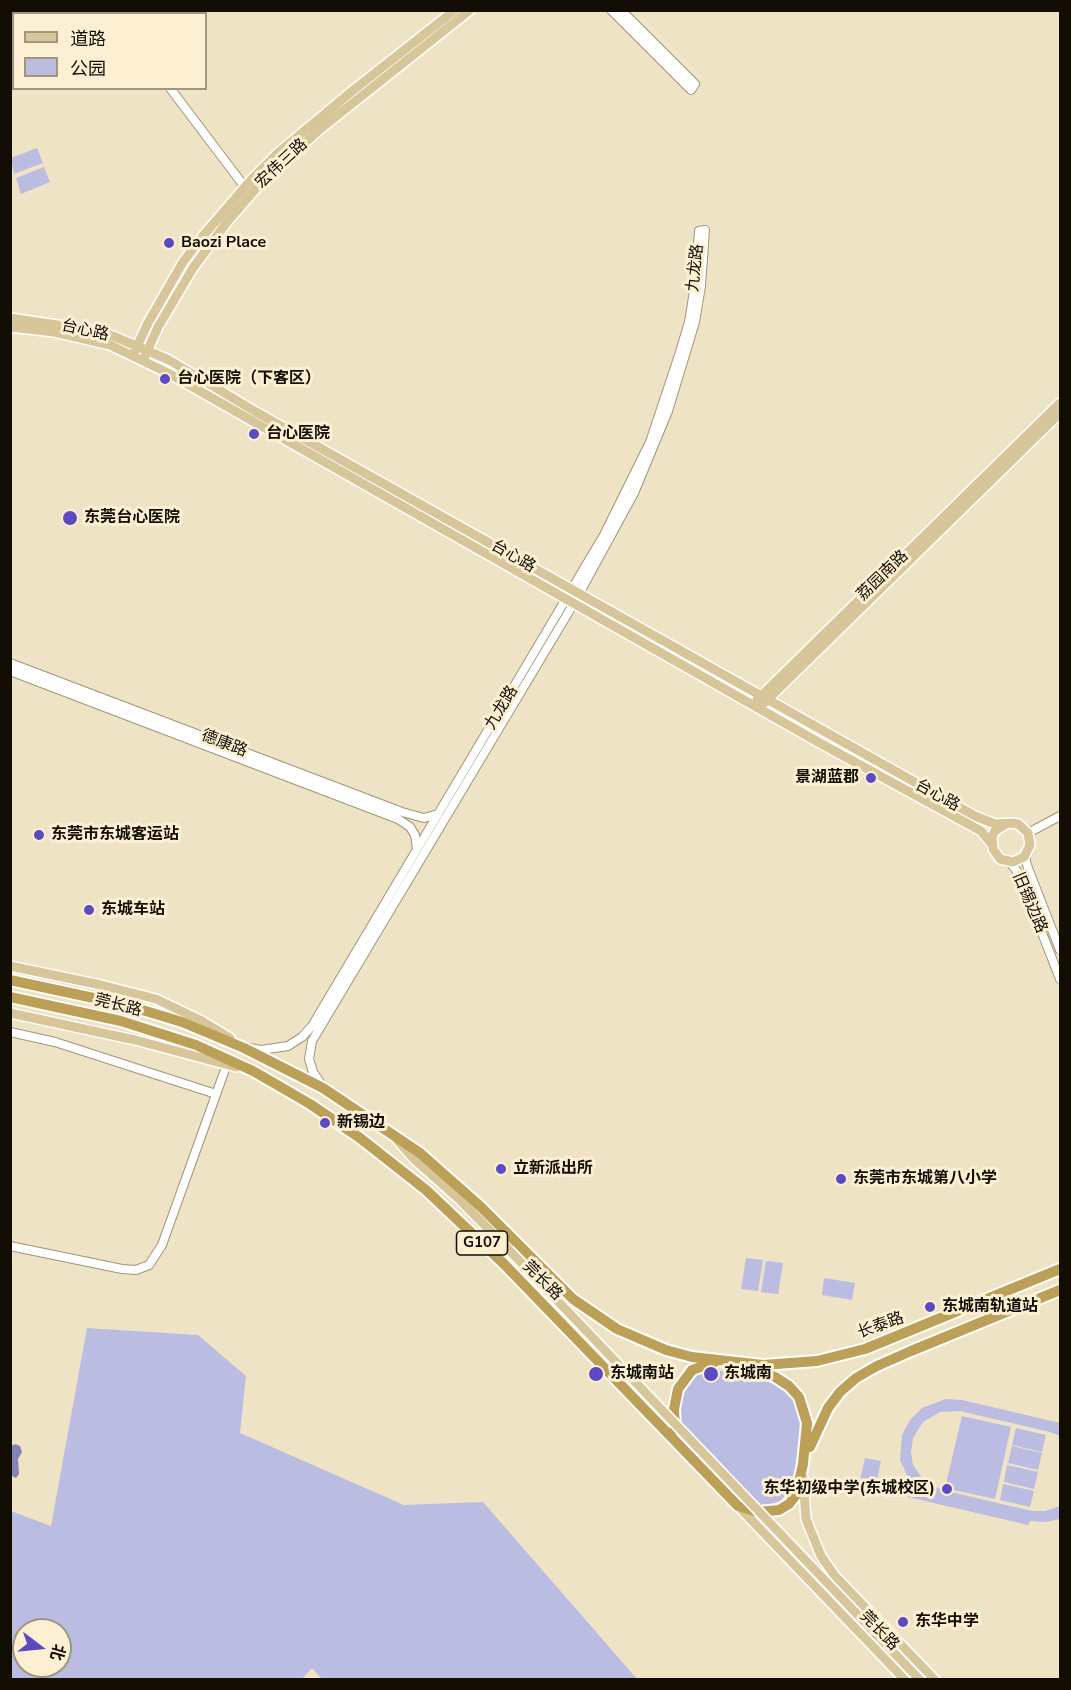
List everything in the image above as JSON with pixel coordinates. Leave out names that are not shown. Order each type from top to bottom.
[{"type":"highway","name":"莞长路","points":[[10,980],[126,1005],[191,1026],[244,1048],[323,1088],[420,1153],[481,1207],[573,1299],[593,1314],[617,1329],[666,1350],[718,1361],[737,1362]]},
{"type":"highway","name":"莞长路","points":[[10,997],[121,1021],[196,1045],[253,1071],[310,1104],[351,1132],[426,1190],[512,1272],[738,1506]]},
{"type":"highway","name":"长泰路","points":[[737,1362],[764,1365],[817,1361],[865,1348],[1060,1269]]},
{"type":"highway","name":"长泰路","points":[[803,1464],[828,1408],[840,1392],[856,1378],[877,1365],[902,1354],[1060,1290]]},
{"type":"highway","points":[[683,1450],[675,1430],[674,1409],[678,1389],[692,1370],[718,1361]]},
{"type":"highway","points":[[737,1362],[775,1377],[789,1386],[800,1397],[807,1423],[803,1464],[796,1495],[789,1504],[779,1510],[758,1512],[738,1506]]},
{"type":"main road","name":"宏伟三路","points":[[143,361],[158,327],[193,268],[247,191],[278,153],[455,10]]},
{"type":"main road","name":"宏伟三路","points":[[135,351],[148,323],[183,262],[202,237],[247,191],[319,130],[470,10]]},
{"type":"main road","name":"台心路","points":[[10,318],[91,330],[113,336],[135,351],[143,361],[760,702],[975,816],[994,824],[1006,824]]},
{"type":"main road","name":"台心路","points":[[10,327],[54,332],[135,351],[147,351],[169,360],[573,597]]},
{"type":"main road","points":[[1015,452],[1060,403]]},
{"type":"main road","points":[[1015,452],[1060,413]]},
{"type":"main road","name":"荔园南路","points":[[760,702],[1015,452]]},
{"type":"main road","name":"台心路","points":[[760,702],[898,787],[981,831],[992,843]]},
{"type":"main road","points":[[1006,824],[1018,825],[1028,833],[1030,845],[1026,854],[1019,860],[1010,862],[996,855],[992,843],[995,831],[1006,824]]},
{"type":"main road","points":[[10,966],[156,999],[202,1021],[244,1048]]},
{"type":"main road","points":[[10,1013],[135,1040],[253,1071]]},
{"type":"main road","name":"莞长路","points":[[388,1130],[414,1160],[460,1200],[509,1250],[920,1680]]},
{"type":"main road","name":"莞长路","points":[[803,1464],[806,1519],[821,1556],[835,1576],[935,1680]]},
{"type":"main road","name":"莞长路","points":[[738,1506],[905,1680]]},
{"type":"street","points":[[611,10],[693,87],[621,10]]},
{"type":"street","points":[[171,90],[247,191]]},
{"type":"street","name":"九龙路","points":[[244,1048],[261,1050],[288,1046],[302,1037],[312,1026],[438,814],[573,597],[650,442],[689,322],[695,285],[699,231],[705,230],[701,286],[695,322],[668,411],[634,493],[573,597],[312,1041],[309,1059],[323,1088]]},
{"type":"street","name":"德康路","points":[[10,663],[407,814],[424,818],[438,814]]},
{"type":"street","name":"德康路","points":[[10,671],[398,819],[410,827],[415,835],[417,849]]},
{"type":"street","points":[[1028,833],[1060,816]]},
{"type":"street","name":"旧锡边路","points":[[1026,854],[1028,868],[1060,950]]},
{"type":"street","name":"旧锡边路","points":[[1010,862],[1019,874],[1060,979]]},
{"type":"street","points":[[10,1032],[56,1042],[216,1095]]},
{"type":"street","points":[[10,1246],[122,1269],[136,1270],[149,1265],[162,1245],[227,1064]]},
{"type":"green space","points":[[37,148],[43,163],[14,174],[11,158]]},
{"type":"green space","points":[[44,167],[50,182],[21,194],[16,178]]},
{"type":"green space","points":[[746,1258],[763,1260],[758,1291],[741,1289]]},
{"type":"green space","points":[[766,1261],[783,1263],[778,1294],[761,1292]]},
{"type":"green space","points":[[824,1278],[855,1283],[852,1300],[822,1295]]},
{"type":"green space","points":[[87,1328],[198,1335],[246,1376],[240,1433],[404,1505],[483,1502],[637,1679],[323,1680],[312,1668],[301,1680],[11,1679],[11,1511],[51,1526]]},
{"type":"green space","points":[[698,1370],[766,1375],[786,1388],[797,1407],[802,1422],[792,1488],[780,1501],[768,1505],[749,1506],[735,1497],[686,1449],[679,1435],[681,1397],[688,1381]]},
{"type":"green space","points":[[946,1399],[962,1400],[1060,1423],[1060,1436],[960,1411],[940,1412],[923,1422],[913,1438],[911,1452],[913,1465],[924,1481],[942,1490],[1032,1511],[1045,1511],[1060,1506],[1060,1519],[1046,1522],[1030,1521],[1028,1525],[908,1497],[911,1483],[900,1460],[902,1435],[910,1420],[922,1408]]},
{"type":"green space","points":[[962,1416],[1011,1427],[995,1499],[945,1488]]},
{"type":"green space","points":[[1016,1428],[1046,1435],[1042,1452],[1012,1445]]},
{"type":"green space","points":[[1012,1446],[1042,1453],[1038,1470],[1008,1463]]},
{"type":"green space","points":[[865,1458],[881,1461],[874,1493],[858,1489]]},
{"type":"green space","points":[[1007,1465],[1038,1472],[1034,1489],[1004,1482]]},
{"type":"green space","points":[[1003,1484],[1034,1491],[1030,1507],[1000,1500]]},
{"type":"shaded area","points":[[15,1444],[20,1446],[22,1452],[18,1459],[19,1474],[16,1478],[10,1475],[11,1446]]},
{"type":"place","name":"Baozi Place","points":[[169,243]]},
{"type":"place","name":"台心医院（下客区）","points":[[165,379]]},
{"type":"place","name":"台心医院","points":[[254,434]]},
{"type":"place","name":"东莞台心医院","points":[[70,518]]},
{"type":"place","name":"景湖蓝郡","points":[[871,778]]},
{"type":"place","name":"东莞市东城客运站","points":[[39,835]]},
{"type":"place","name":"东城车站","points":[[89,910]]},
{"type":"place","name":"新锡边","points":[[325,1123]]},
{"type":"place","name":"立新派出所","points":[[501,1169]]},
{"type":"place","name":"东莞市东城第八小学","points":[[841,1179]]},
{"type":"place","name":"东城南轨道站","points":[[930,1307]]},
{"type":"place","name":"东城南站","points":[[596,1374]]},
{"type":"place","name":"东城南","points":[[711,1374]]},
{"type":"place","name":"东华初级中学(东城校区)","points":[[947,1489]]},
{"type":"place","name":"东华中学","points":[[903,1622]]}]
